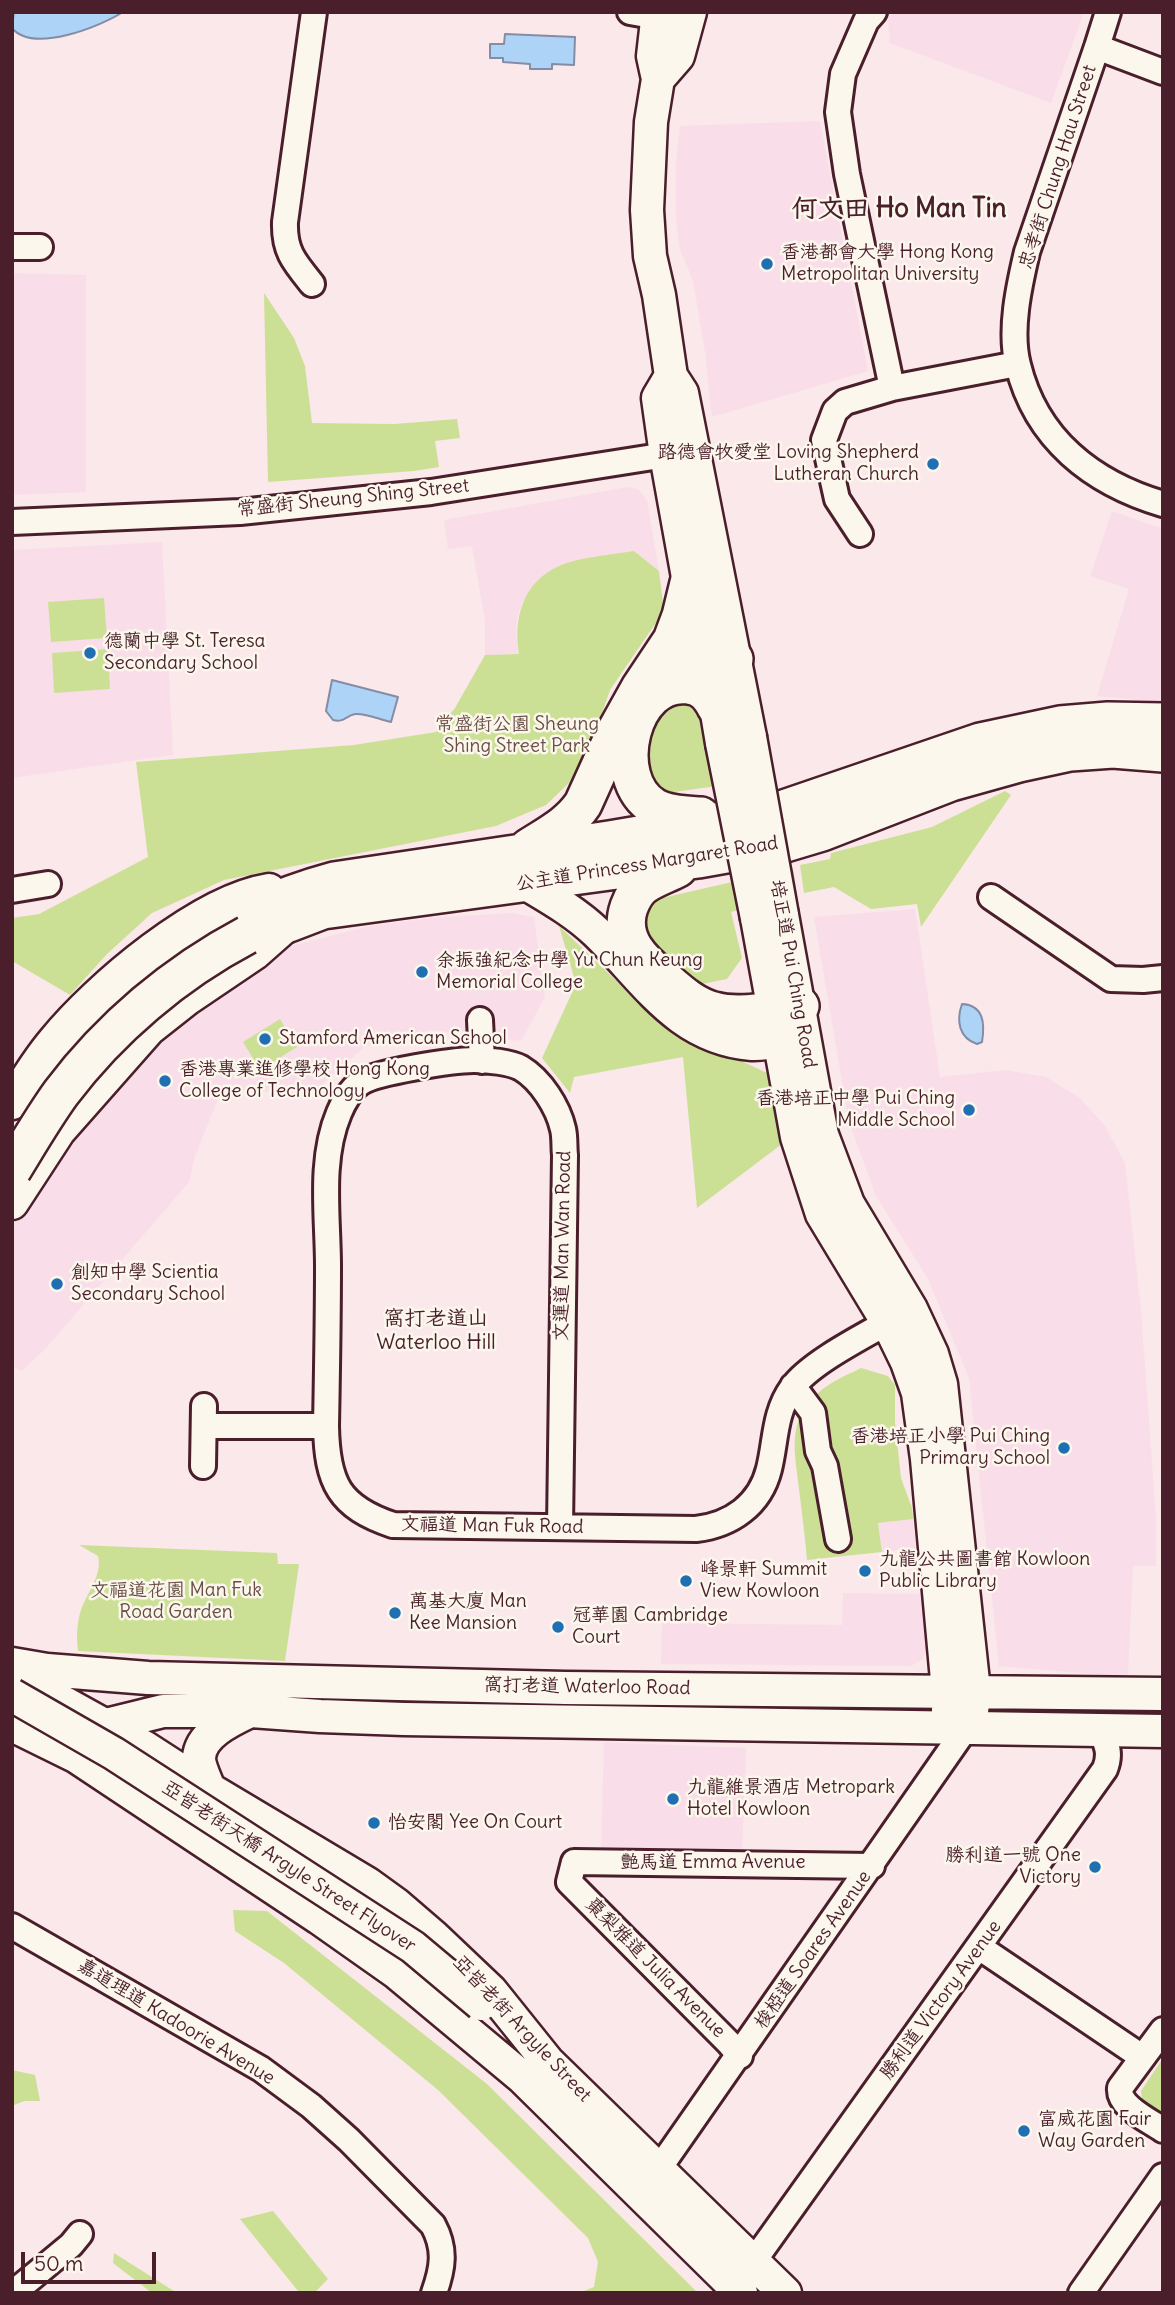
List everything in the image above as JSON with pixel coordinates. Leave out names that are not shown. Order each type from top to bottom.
[{"type":"highway","points":[[522,869],[558,829],[576,814],[640,688],[672,640],[689,583]]},
{"type":"highway","points":[[653,669],[720,660]]},
{"type":"highway","points":[[716,707],[705,692],[693,686],[673,685],[659,691],[647,703],[635,724],[631,737],[629,770],[637,789],[652,806],[675,814],[733,820]]},
{"type":"highway","name":"公主道 Princess Margaret Road","points":[[12,1170],[61,1094],[103,1045],[159,992],[212,955],[243,925],[289,923],[323,910],[775,812],[981,743],[1060,725],[1108,721],[1163,722]]},
{"type":"highway","name":"公主道 Princess Margaret Road","points":[[12,1129],[44,1082],[119,1002],[178,954],[243,925],[298,890],[334,881],[698,859],[782,844],[822,832],[951,782],[1019,763],[1070,752],[1102,750],[1163,753]]},
{"type":"highway","points":[[698,859],[651,881],[638,891],[627,915],[629,942],[643,961],[684,996],[702,1007],[721,1013],[789,1023]]},
{"type":"main road","points":[[664,15],[678,56],[658,79],[651,122],[647,211],[650,256],[659,295],[671,376],[658,398],[679,452]]},
{"type":"main road","name":"培正道 Pui Ching Road","points":[[679,452],[689,583],[720,660],[716,707],[736,740]]},
{"type":"main road","name":"培正道 Pui Ching Road","points":[[679,452],[789,1023],[797,1138],[822,1214],[932,1354],[942,1384],[961,1691],[972,1714],[957,1728]]},
{"type":"main road","points":[[522,869],[593,929],[674,1014],[698,1030],[754,1044],[789,1023]]},
{"type":"main road","name":"公主道 Princess Margaret Road","points":[[12,1103],[55,1039],[94,999],[149,952],[225,904],[251,893],[334,881]]},
{"type":"main road","name":"公主道 Princess Margaret Road","points":[[12,1203],[59,1131],[149,1029],[187,999],[255,953],[289,923]]},
{"type":"main road","points":[[12,1103],[27,1096],[42,1097],[53,1109],[59,1131]]},
{"type":"main road","name":"窩打老道 Waterloo Road","points":[[12,1664],[47,1670],[148,1678],[565,1688],[1163,1694]]},
{"type":"main road","name":"亞皆老街 Argyle Street","points":[[12,1674],[106,1725],[368,1884],[397,1905],[491,1990],[535,2070],[741,2293]]},
{"type":"main road","points":[[122,1787],[106,1725],[148,1678]]},
{"type":"main road","name":"亞皆老街天橋 Argyle Street Flyover","points":[[12,1695],[113,1753],[413,1947],[535,2070]]},
{"type":"main road","name":"窩打老道 Waterloo Road","points":[[45,1740],[163,1711],[251,1711],[418,1719],[1163,1731]]},
{"type":"main road","points":[[209,1789],[199,1760],[201,1749],[216,1730],[251,1711]]},
{"type":"main road","name":"亞皆老街天橋 Argyle Street Flyover","points":[[12,1712],[169,1803],[405,1958],[477,2010]]},
{"type":"main road","name":"亞皆老街 Argyle Street","points":[[12,1725],[77,1757],[397,1973],[535,2070],[658,2171],[785,2293]]},
{"type":"street","points":[[312,284],[290,256],[284,239],[314,12]]},
{"type":"street","points":[[874,12],[866,21],[843,74],[838,112],[847,174],[892,388]]},
{"type":"street","name":"忠孝街 Chung Hau Street","points":[[1108,12],[1027,253],[1016,314],[1017,363],[1036,410],[1049,430],[1079,462],[1116,487],[1163,504]]},
{"type":"street","points":[[1097,47],[1163,72]]},
{"type":"street","points":[[12,247],[40,247]]},
{"type":"street","points":[[860,534],[836,499],[824,440],[835,411],[845,402],[892,388],[1017,363]]},
{"type":"street","name":"常盛街 Sheung Shing Street","points":[[12,522],[281,508],[431,492],[679,452]]},
{"type":"street","points":[[12,890],[48,884]]},
{"type":"street","points":[[991,897],[1111,979],[1163,978]]},
{"type":"street","points":[[480,1020],[482,1061]]},
{"type":"street","name":"文運道 Man Wan Road","points":[[435,1064],[482,1061],[521,1068],[534,1079],[555,1106],[564,1130],[560,1527]]},
{"type":"street","name":"文福道 Man Fuk Road","points":[[435,1064],[361,1082],[339,1112],[327,1159],[327,1450],[335,1482],[348,1502],[369,1517],[393,1525],[710,1528],[735,1517],[755,1498],[763,1486],[769,1469],[777,1419],[793,1386],[811,1368],[900,1316]]},
{"type":"street","points":[[793,1386],[813,1413],[818,1451],[825,1466],[838,1539]]},
{"type":"street","points":[[203,1466],[204,1416],[326,1426]]},
{"type":"street","name":"梭椏道 Soares Avenue","points":[[658,2171],[872,1866],[957,1728]]},
{"type":"street","name":"勝利道 Victory Avenue","points":[[753,2262],[1105,1769],[1109,1760],[1108,1748],[1101,1731]]},
{"type":"street","name":"艷馬道 Emma Avenue","points":[[569,1882],[574,1862],[872,1866]]},
{"type":"street","name":"棗梨雅道 Julia Avenue","points":[[569,1882],[740,2056]]},
{"type":"street","name":"嘉道理道 Kadoorie Avenue","points":[[12,1926],[261,2069],[311,2106],[433,2225],[440,2241],[443,2262],[435,2293]]},
{"type":"street","points":[[979,1947],[1142,2057]]},
{"type":"street","points":[[1163,2030],[1120,2088],[1119,2096],[1124,2103],[1163,2130]]},
{"type":"street","points":[[1081,2293],[1163,2176]]},
{"type":"street","points":[[13,2293],[71,2245],[80,2234]]},
{"type":"shaded area","points":[[894,12],[1084,12],[1051,103],[890,43],[888,18]]},
{"type":"shaded area","name":"香港都會大學 Hong Kong Metropolitan University","points":[[820,121],[868,371],[712,417],[693,281],[679,246],[676,163],[680,126]]},
{"type":"shaded area","points":[[12,273],[86,275],[86,492],[12,495]]},
{"type":"shaded area","points":[[628,487],[638,489],[647,500],[659,571],[634,551],[523,601],[517,618],[519,654],[485,655],[485,621],[472,546],[448,549],[444,520]]},
{"type":"shaded area","points":[[1112,511],[1163,529],[1163,702],[1097,696],[1129,589],[1090,576]]},
{"type":"shaded area","name":"德蘭中學 St. Teresa Secondary School","points":[[162,542],[173,755],[12,778],[12,550]]},
{"type":"shaded area","points":[[915,909],[940,1077],[1005,1070],[1046,1077],[1080,1098],[1105,1126],[1125,1163],[1141,1310],[1156,1518],[1156,1566],[1133,1566],[1128,1677],[999,1666],[969,1378],[928,1279],[876,1196],[849,1122],[814,917]]},
{"type":"shaded area","points":[[512,913],[534,917],[545,997],[521,1041],[431,1030],[364,1047],[312,1094],[222,1089],[195,1156],[189,1182],[47,1347],[22,1371],[12,1366],[12,1221],[66,1137],[180,1014],[287,947],[365,927],[428,918]]},
{"type":"shaded area","points":[[913,1519],[916,1548],[882,1552],[878,1523]]},
{"type":"shaded area","points":[[843,1593],[922,1594],[928,1646],[923,1659],[911,1666],[661,1664],[662,1623],[842,1625]]},
{"type":"shaded area","name":"九龍維景酒店 Metropark Hotel Kowloon","points":[[604,1742],[746,1748],[742,1855],[601,1849]]},
{"type":"green space","points":[[264,293],[294,338],[305,366],[312,423],[394,424],[457,419],[460,438],[435,441],[439,467],[268,482]]},
{"type":"green space","name":"常盛街公園 Sheung Shing Street Park","points":[[634,551],[659,571],[664,611],[610,690],[592,742],[569,783],[546,805],[496,826],[224,880],[152,913],[107,954],[70,995],[12,961],[12,918],[39,914],[148,857],[136,762],[354,745],[436,732],[455,708],[485,655],[519,654],[520,615],[529,591],[537,581],[566,563]]},
{"type":"green space","points":[[104,598],[107,638],[51,642],[48,602]]},
{"type":"green space","points":[[108,649],[110,689],[54,693],[52,653]]},
{"type":"green space","points":[[681,703],[691,707],[703,721],[717,786],[667,793],[649,784],[647,725],[667,706]]},
{"type":"green space","points":[[1005,791],[1011,795],[921,927],[917,904],[871,909],[834,887],[804,893],[800,865],[830,859],[831,853],[932,827]]},
{"type":"green space","points":[[793,868],[797,895],[731,912],[742,958],[727,979],[702,984],[673,972],[638,927],[642,907],[658,899]]},
{"type":"green space","points":[[559,926],[624,988],[682,1033],[767,1073],[782,1144],[697,1208],[683,1057],[574,1077],[570,1093],[542,1058],[576,984]]},
{"type":"green space","points":[[280,1019],[297,1047],[260,1070],[243,1042]]},
{"type":"green space","points":[[861,1368],[888,1376],[895,1385],[895,1422],[901,1478],[912,1508],[913,1519],[878,1523],[882,1552],[807,1560],[795,1450],[797,1426],[808,1404],[818,1393]]},
{"type":"green space","name":"文福道花園 Man Fuk Road Garden","points":[[79,1545],[277,1553],[278,1564],[299,1564],[285,1661],[78,1651],[77,1630],[80,1615],[99,1563],[98,1556]]},
{"type":"green space","points":[[233,1910],[267,1911],[487,2084],[698,2293],[579,2293],[594,2287],[598,2262],[588,2238],[438,2090],[284,1963],[235,1931]]},
{"type":"green space","points":[[1161,2061],[1163,2115],[1142,2101],[1141,2091]]},
{"type":"green space","points":[[12,2070],[35,2075],[40,2101],[24,2101],[12,2106]]},
{"type":"green space","points":[[273,2211],[328,2279],[314,2293],[297,2293],[240,2219]]},
{"type":"green space","points":[[114,2253],[177,2293],[152,2293],[113,2263]]},
{"type":"water","points":[[14,12],[123,12],[84,30],[51,38],[35,38],[22,35],[12,28]]},
{"type":"water","points":[[505,34],[575,37],[574,65],[552,64],[552,69],[530,69],[530,64],[490,58],[490,44],[504,44]]},
{"type":"water","points":[[332,680],[398,697],[391,722],[359,714],[340,721],[333,720],[326,711]]},
{"type":"water","points":[[962,1004],[979,1012],[983,1029],[982,1042],[977,1044],[966,1038],[960,1028]]},
{"type":"place","name":"香港都會大學 Hong Kong Metropolitan University","points":[[767,264]]},
{"type":"place","name":"路德會牧愛堂 Loving Shepherd Lutheran Church","points":[[933,464]]},
{"type":"place","name":"德蘭中學 St. Teresa Secondary School","points":[[90,653]]},
{"type":"place","name":"余振強紀念中學 Yu Chun Keung Memorial College","points":[[422,972]]},
{"type":"place","name":"Stamford American School","points":[[265,1039]]},
{"type":"place","name":"香港專業進修學校 Hong Kong College of Technology","points":[[165,1081]]},
{"type":"place","name":"香港培正中學 Pui Ching Middle School","points":[[969,1110]]},
{"type":"place","name":"創知中學 Scientia Secondary School","points":[[57,1284]]},
{"type":"place","name":"香港培正小學 Pui Ching Primary School","points":[[1064,1448]]},
{"type":"place","name":"九龍公共圖書館 Kowloon Public Library","points":[[865,1571]]},
{"type":"place","name":"峰景軒 Summit View Kowloon","points":[[686,1581]]},
{"type":"place","name":"萬基大廈 Man Kee Mansion","points":[[395,1613]]},
{"type":"place","name":"冠華園 Cambridge Court","points":[[558,1627]]},
{"type":"place","name":"九龍維景酒店 Metropark Hotel Kowloon","points":[[673,1799]]},
{"type":"place","name":"怡安閣 Yee On Court","points":[[374,1823]]},
{"type":"place","name":"勝利道一號 One Victory","points":[[1095,1867]]},
{"type":"place","name":"富威花園 Fair Way Garden","points":[[1024,2131]]},
{"type":"district","name":"何文田 Ho Man Tin","points":[[899,210]]},
{"type":"district","name":"窩打老道山 Waterloo Hill","points":[[436,1331]]}]
